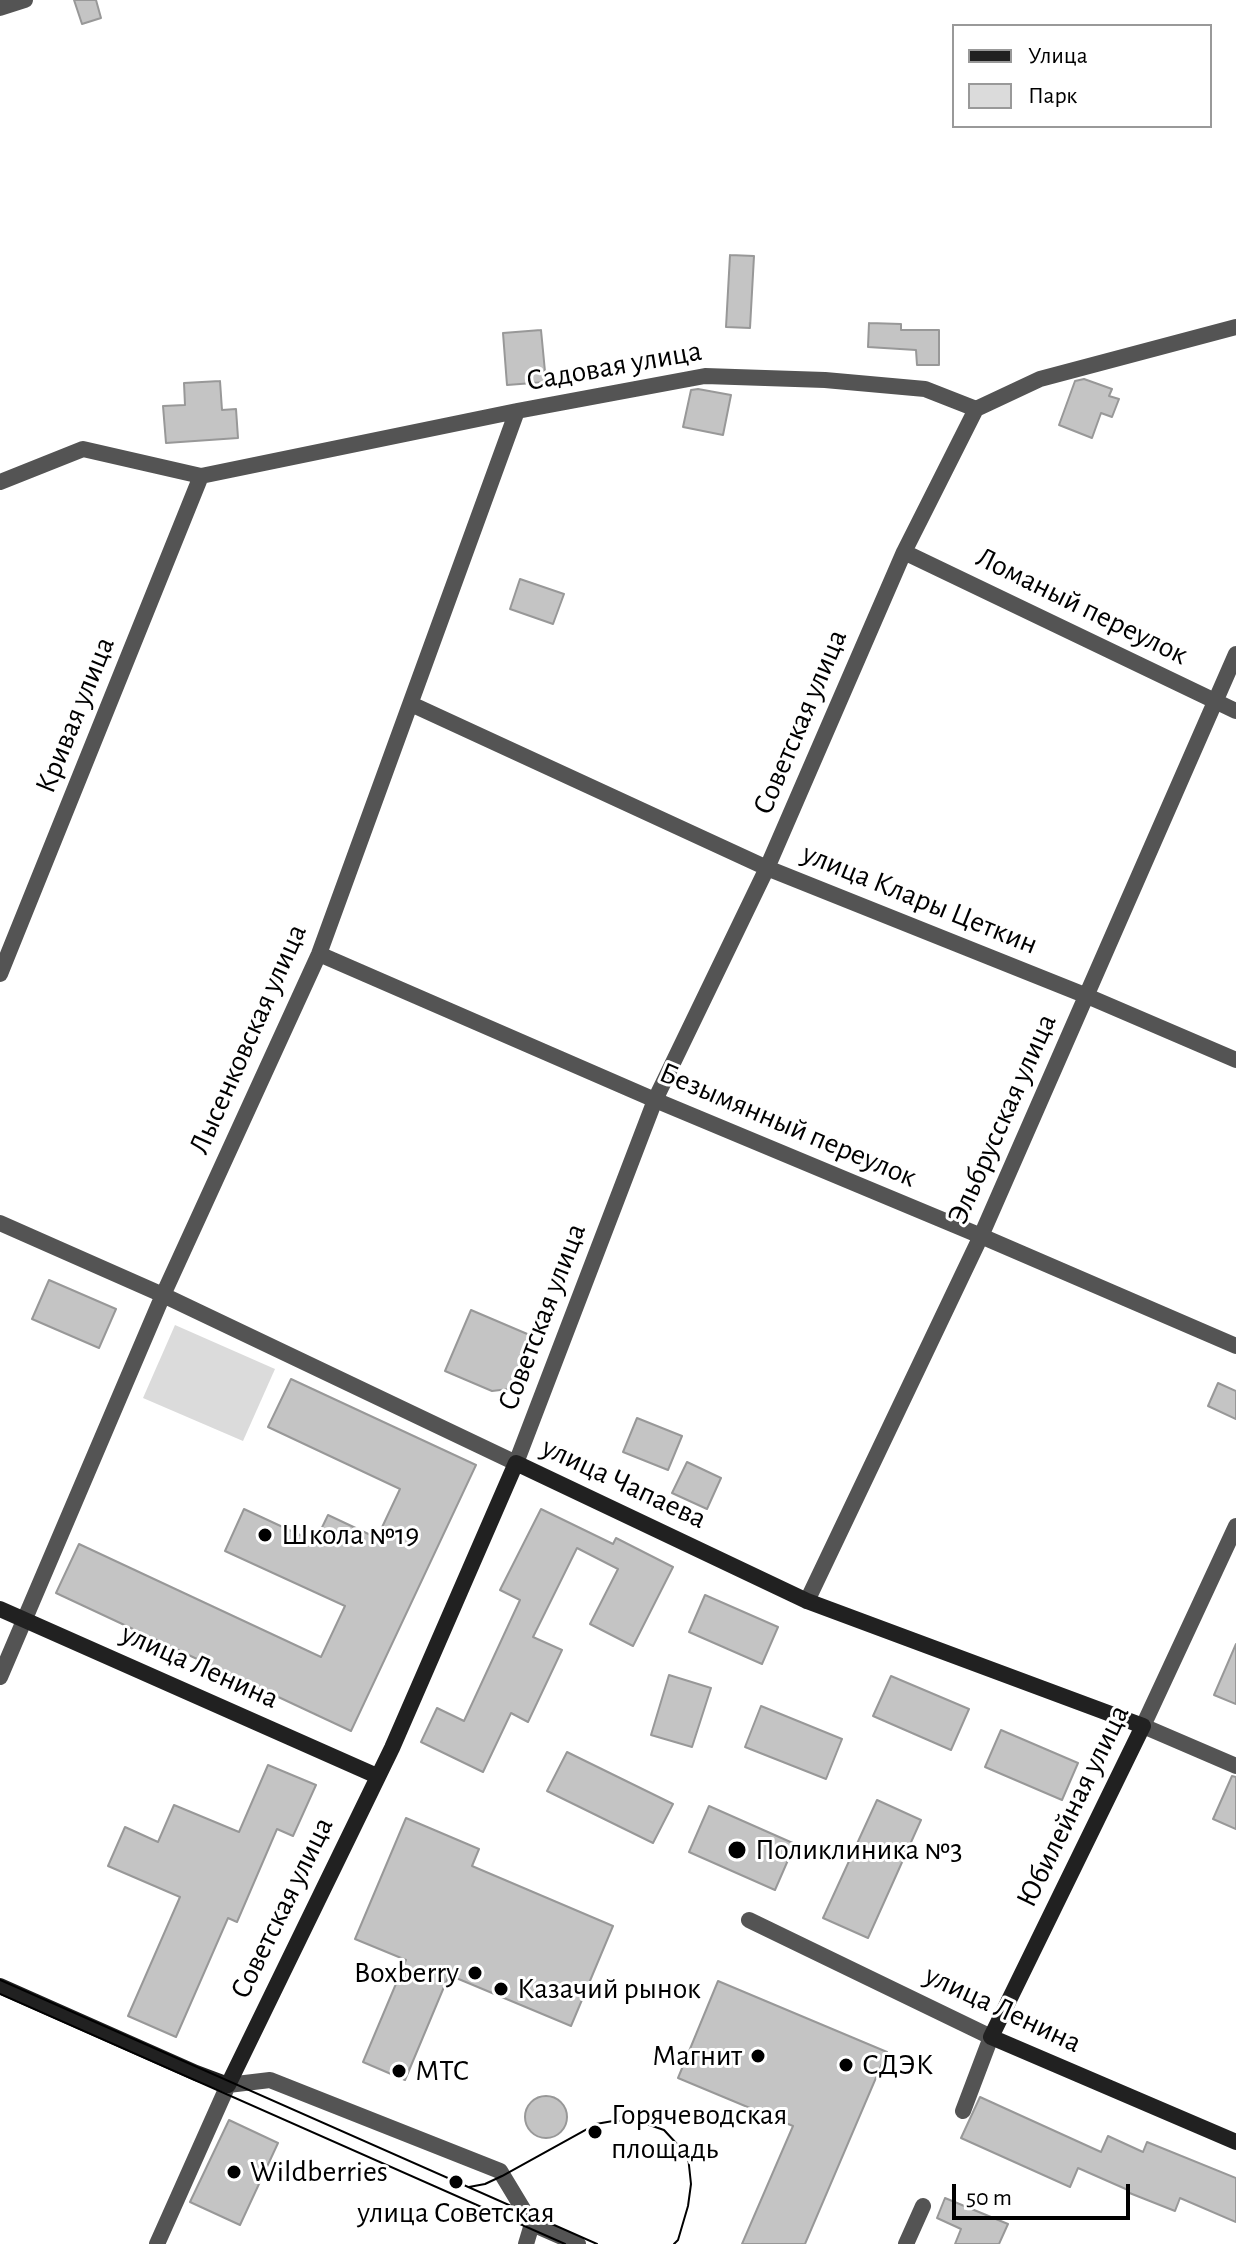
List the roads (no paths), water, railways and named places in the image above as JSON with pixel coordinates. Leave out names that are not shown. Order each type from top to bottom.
[{"type":"main road","name":"улица Чапаева","points":[[516,1463],[807,1601],[1143,1726]]},
{"type":"main road","name":"Советская улица","points":[[228,2085],[392,1748],[516,1463]]},
{"type":"main road","name":"улица Ленина","points":[[0,1609],[377,1776]]},
{"type":"main road","name":"Юбилейная улица","points":[[991,2037],[1143,1726]]},
{"type":"main road","points":[[0,1986],[228,2085]]},
{"type":"main road","name":"улица Ленина","points":[[991,2037],[1236,2142]]},
{"type":"street","points":[[0,8],[25,0]]},
{"type":"street","points":[[976,409],[1040,379],[1236,327]]},
{"type":"street","name":"Садовая улица","points":[[0,482],[83,449],[201,476],[705,376],[825,380],[925,389],[976,409]]},
{"type":"street","name":"Советская улица","points":[[516,1463],[655,1100],[767,868],[904,552],[976,409]]},
{"type":"street","name":"Лысенковская улица","points":[[0,1677],[163,1295],[319,954],[517,411]]},
{"type":"street","name":"Кривая улица","points":[[0,974],[201,476]]},
{"type":"street","name":"Ломаный переулок","points":[[904,552],[1236,711]]},
{"type":"street","name":"Эльбрусская улица","points":[[807,1601],[981,1236],[1236,654]]},
{"type":"street","name":"улица Клары Цеткин","points":[[411,704],[767,868],[1087,996],[1236,1060]]},
{"type":"street","name":"Безымянный переулок","points":[[319,954],[1236,1346]]},
{"type":"street","name":"улица Чапаева","points":[[0,1223],[163,1295],[516,1463]]},
{"type":"street","name":"Юбилейная улица","points":[[1143,1726],[1236,1526]]},
{"type":"street","name":"улица Чапаева","points":[[1143,1726],[1236,1766]]},
{"type":"street","name":"улица Ленина","points":[[749,1920],[991,2037]]},
{"type":"street","name":"Юбилейная улица","points":[[963,2111],[991,2037]]},
{"type":"street","points":[[228,2085],[270,2080],[500,2171],[532,2224],[578,2244]]},
{"type":"street","name":"Советская улица","points":[[157,2244],[228,2085]]},
{"type":"street","points":[[906,2244],[923,2206]]},
{"type":"street","points":[[526,2244],[532,2224]]},
{"type":"tram line","points":[[0,1980],[597,2244]]},
{"type":"tram line","points":[[0,1994],[565,2244]]},
{"type":"tram line","points":[[469,2187],[502,2176],[596,2124],[635,2120],[664,2130],[688,2156],[691,2184],[688,2206],[674,2244]]},
{"type":"place","name":"Школа №19","points":[[265,1535]]},
{"type":"place","name":"Поликлиника №3","points":[[737,1850]]},
{"type":"place","name":"Boxberry","points":[[475,1973]]},
{"type":"place","name":"Казачий рынок","points":[[501,1989]]},
{"type":"place","name":"Магнит","points":[[758,2056]]},
{"type":"place","name":"СДЭК","points":[[846,2065]]},
{"type":"place","name":"МТС","points":[[399,2071]]},
{"type":"place","name":"Горячеводская площадь","points":[[595,2132]]},
{"type":"place","name":"Wildberries","points":[[234,2172]]},
{"type":"place","name":"улица Советская","points":[[456,2182]]}]
